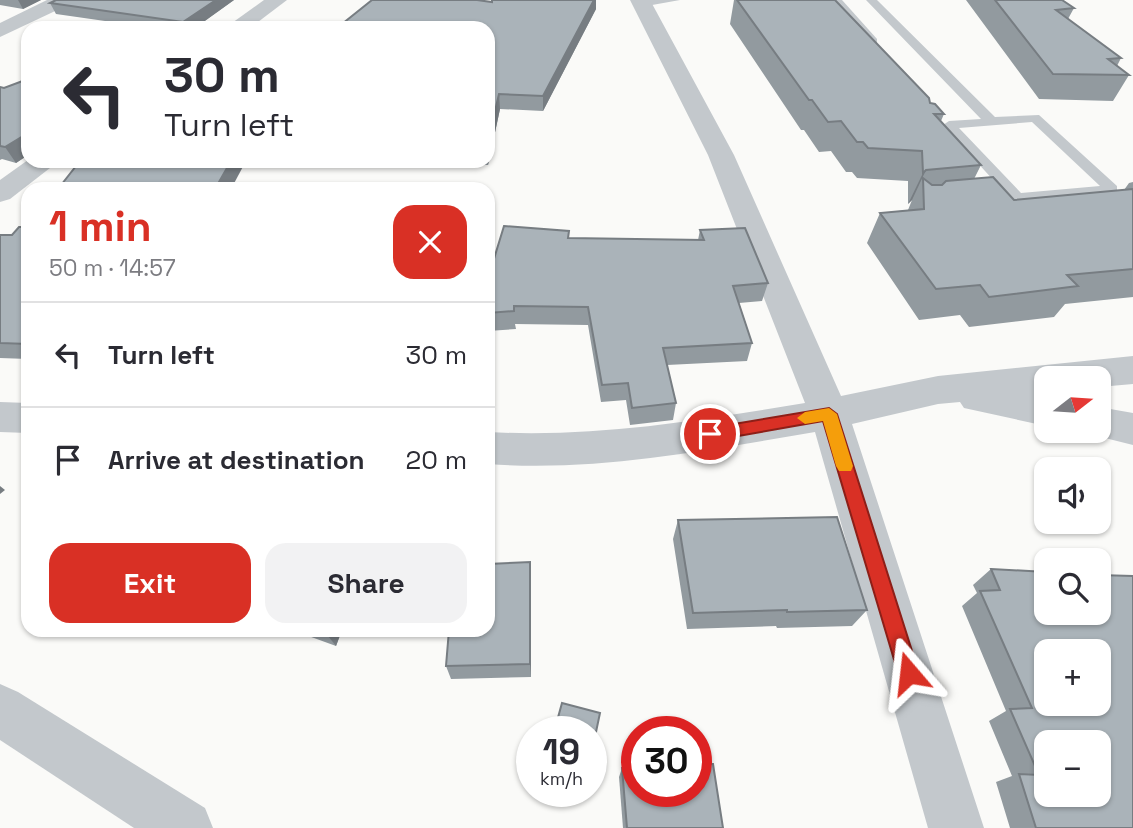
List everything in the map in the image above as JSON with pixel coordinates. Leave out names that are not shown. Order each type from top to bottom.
[{"type":"street","points":[[22,21],[63,0]]},
{"type":"street","points":[[246,21],[277,0]]},
{"type":"street","points":[[640,2],[720,155],[829,414],[956,828]]},
{"type":"street","points":[[0,32],[21,21]]},
{"type":"street","points":[[0,193],[35,168]]},
{"type":"street","points":[[1111,372],[1133,370]]},
{"type":"street","points":[[495,448],[520,450],[663,442],[829,414],[938,390],[1034,380]]},
{"type":"street","points":[[938,390],[1034,409]]},
{"type":"street","points":[[0,417],[21,418]]},
{"type":"street","points":[[1111,424],[1133,429]]},
{"type":"street","points":[[0,710],[185,828]]},
{"type":"lane","points":[[640,2],[675,0]]},
{"type":"lane","points":[[836,0],[881,50]]},
{"type":"lane","points":[[871,0],[992,122]]},
{"type":"lane","points":[[967,201],[1017,197],[1112,189],[1035,118],[943,123],[1017,197]]},
{"type":"building","points":[[56,0],[216,0],[184,21],[50,3]]},
{"type":"building","points":[[372,0],[594,0],[543,96],[499,94],[495,111],[495,21],[346,21]]},
{"type":"building","points":[[737,0],[835,0],[929,98],[930,103],[935,104],[944,114],[934,114],[981,165],[926,170],[923,173],[922,151],[868,148],[863,142],[857,142],[841,121],[828,122],[812,100],[809,100]]},
{"type":"building","points":[[995,0],[1062,0],[1074,8],[1056,10],[1121,58],[1108,59],[1129,75],[1053,74]]},
{"type":"building","points":[[21,82],[21,137],[5,147],[0,146],[0,87]]},
{"type":"building","points":[[74,168],[227,168],[219,182],[64,182]]},
{"type":"building","points":[[993,177],[1014,200],[1133,189],[1133,269],[1067,275],[1078,286],[989,297],[980,285],[936,289],[880,213],[924,209],[923,178],[932,185],[942,185],[946,181]]},
{"type":"building","points":[[504,226],[569,231],[568,238],[704,240],[700,230],[745,228],[768,283],[733,286],[752,343],[663,348],[676,403],[632,408],[628,383],[602,385],[588,307],[514,306],[514,311],[495,312],[495,255]]},
{"type":"building","points":[[21,227],[21,344],[0,343],[0,235],[12,235]]},
{"type":"building","points":[[837,517],[867,610],[693,613],[678,520]]},
{"type":"building","points":[[530,562],[530,664],[446,666],[448,637],[495,637],[495,564]]},
{"type":"building","points":[[991,569],[1034,571],[1034,625],[1111,625],[1111,575],[1133,576],[1133,828],[1036,828],[1019,774],[1034,775],[1034,807],[1111,807],[1111,730],[1034,730],[1034,764],[1010,709],[1032,708],[980,591],[1000,590]]},
{"type":"building","points":[[562,703],[600,713],[599,716],[558,716]]},
{"type":"building","points":[[713,764],[723,828],[627,828],[625,807],[712,807]]},
{"type":"slow traffic","points":[[805,418],[829,414],[845,466]]},
{"type":"route","points":[[710,434],[829,414],[909,673]]}]
